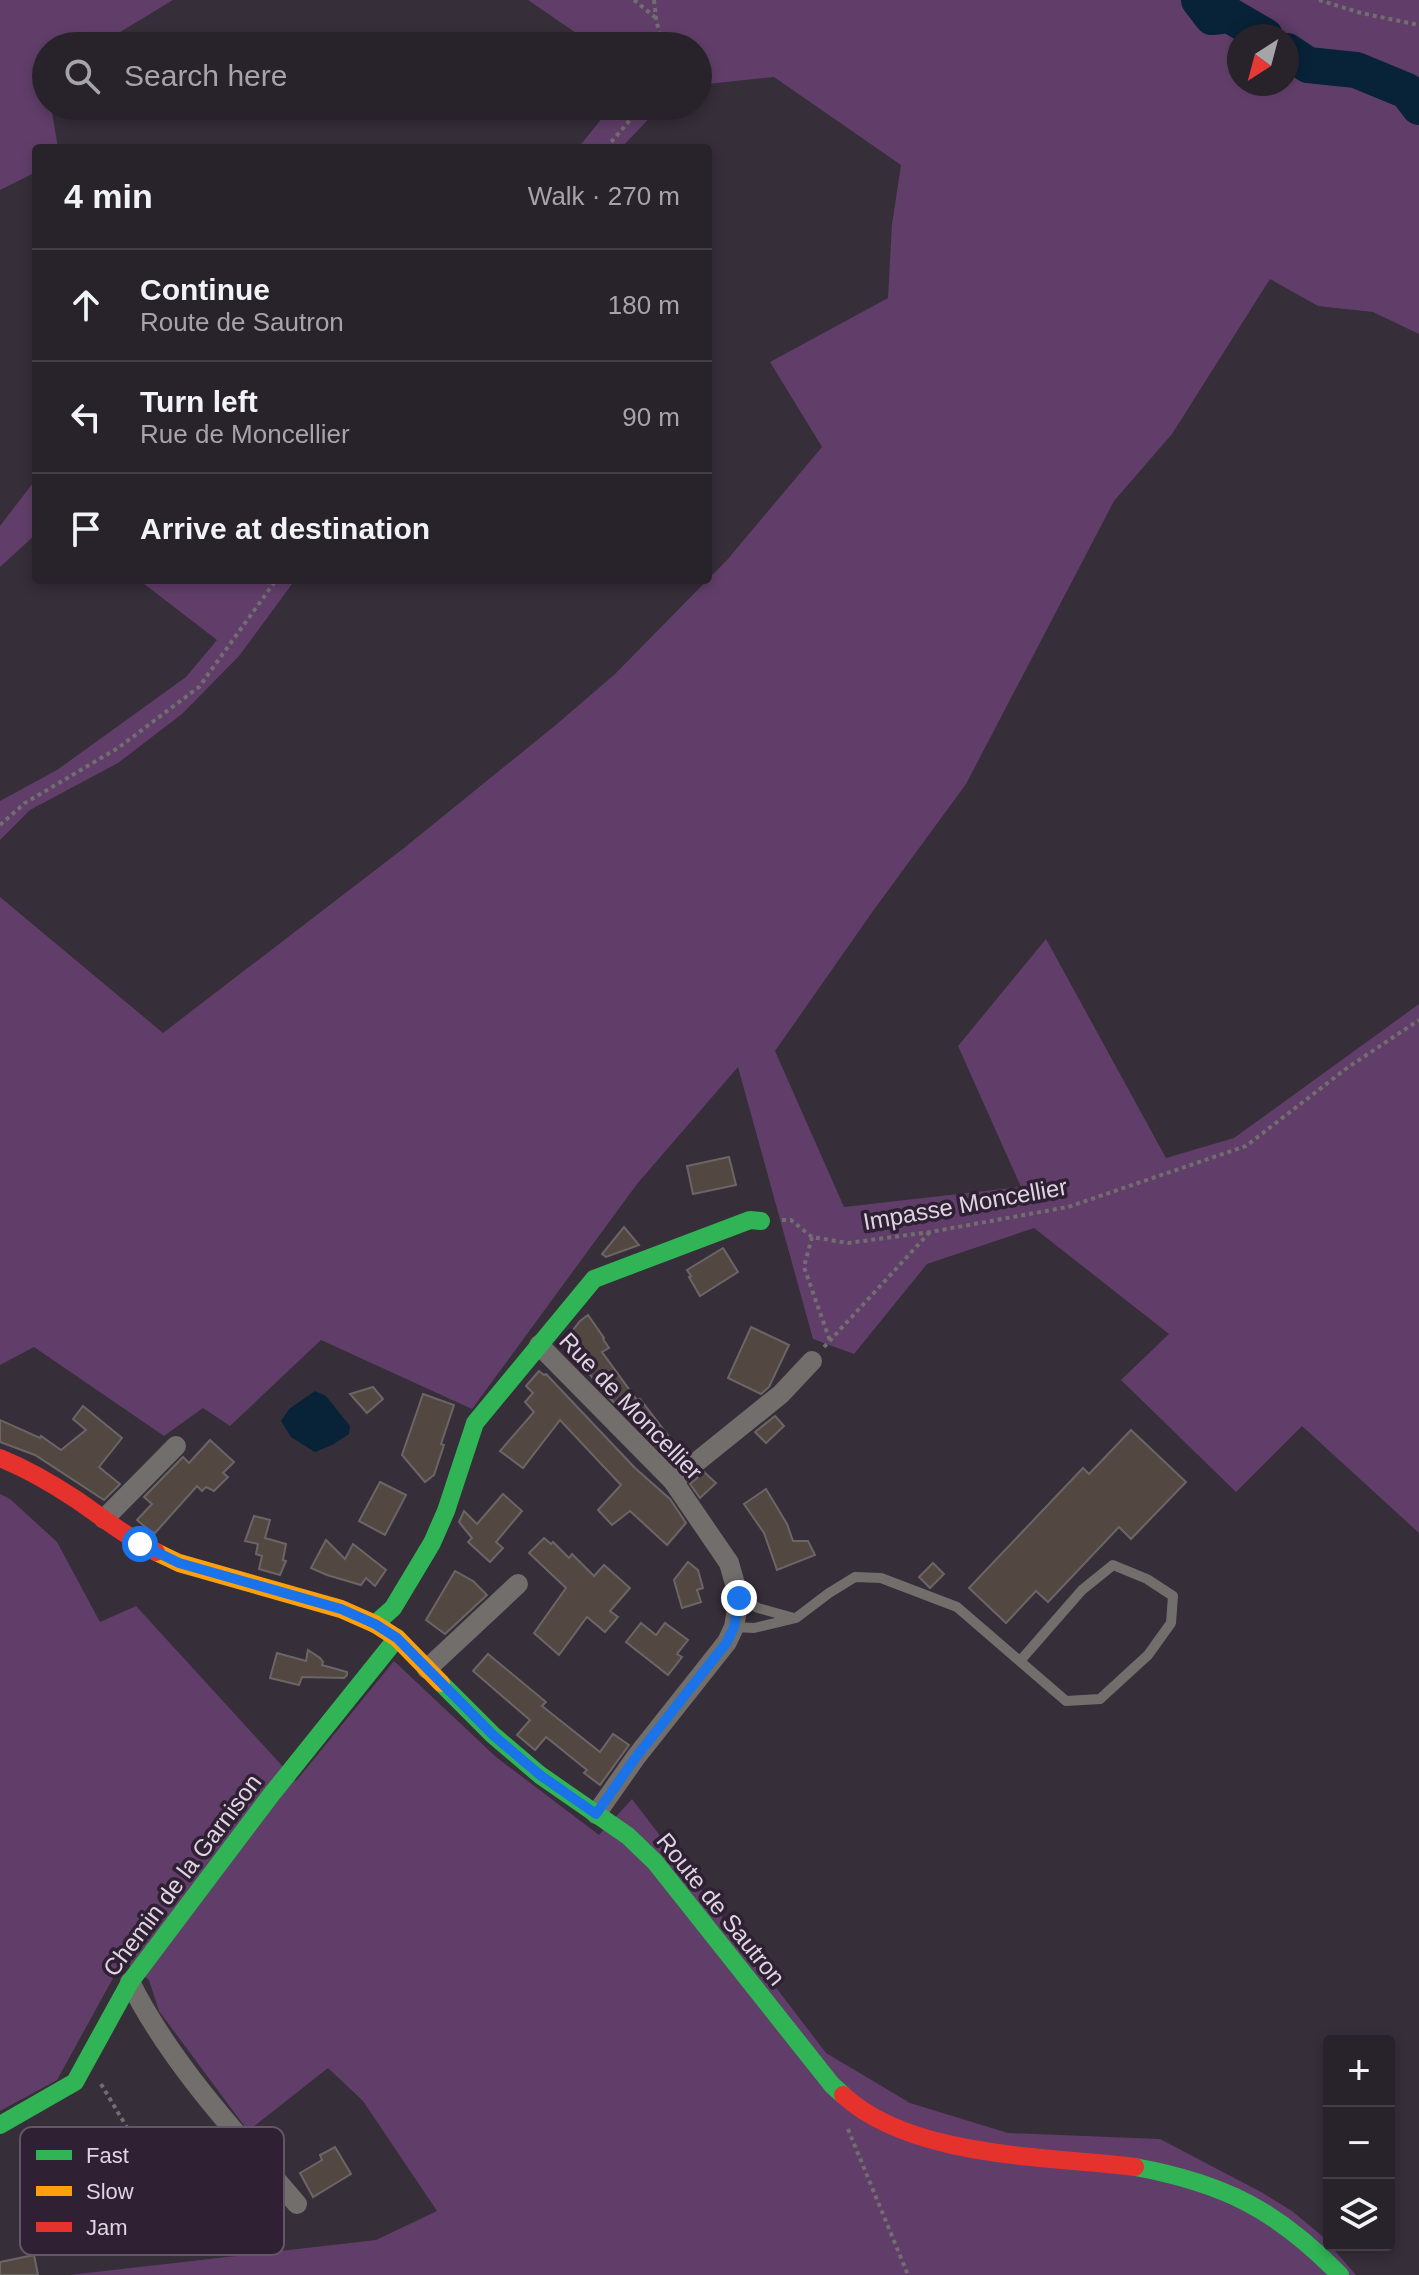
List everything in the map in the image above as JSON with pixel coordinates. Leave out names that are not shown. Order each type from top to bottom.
[{"type":"street","points":[[539,1345],[594,1279],[750,1220],[761,1221]]},
{"type":"street","name":"Rue de Moncellier","points":[[375,1624],[393,1608],[432,1543],[475,1423],[539,1345],[673,1481],[729,1563],[739,1598],[734,1627],[727,1642],[636,1757],[596,1814]]},
{"type":"street","points":[[673,1481],[781,1394],[812,1361]]},
{"type":"street","points":[[104,1519],[176,1446]]},
{"type":"street","name":"Route de Sautron","points":[[0,1458],[27,1469],[140,1544],[179,1563],[341,1609],[397,1638],[493,1735],[540,1775],[628,1836],[655,1862],[832,2085],[858,2108],[902,2131],[962,2147],[1126,2165],[1178,2175],[1245,2199],[1313,2246],[1340,2275]]},
{"type":"street","points":[[427,1669],[518,1584]]},
{"type":"street","name":"Chemin de la Garnison","points":[[0,2125],[75,2082],[130,1982],[271,1795],[397,1638]]},
{"type":"street","points":[[130,1982],[143,2009],[232,2127]]},
{"type":"street","points":[[284,2189],[297,2204]]},
{"type":"lane","points":[[734,1627],[754,1628],[796,1618],[855,1577],[881,1578],[957,1607],[1066,1701],[1100,1699],[1148,1655],[1171,1623],[1173,1596],[1147,1579],[1113,1565],[1082,1590],[1020,1661]]},
{"type":"lane","points":[[739,1598],[758,1608],[796,1618]]},
{"type":"path","points":[[634,0],[656,18]]},
{"type":"path","points":[[654,0],[659,32]]},
{"type":"path","points":[[1319,0],[1361,13],[1419,25]]},
{"type":"path","points":[[609,144],[630,120]]},
{"type":"path","points":[[0,825],[25,803],[118,748],[199,687],[273,584]]},
{"type":"path","name":"Impasse Moncellier","points":[[761,1221],[791,1220],[812,1237],[848,1243],[1068,1207],[1246,1146],[1347,1068],[1419,1020]]},
{"type":"path","points":[[812,1361],[930,1232]]},
{"type":"path","points":[[812,1237],[804,1267],[830,1341]]},
{"type":"path","points":[[87,2061],[127,2127]]},
{"type":"path","points":[[848,2130],[908,2275]]},
{"type":"shaded area","points":[[0,0],[173,0],[120,32],[32,32],[32,120],[53,120],[57,144],[32,144],[32,174],[0,190]]},
{"type":"shaded area","points":[[528,0],[1419,0],[1419,334],[1373,312],[1318,306],[1270,279],[1172,434],[1114,501],[966,784],[775,1051],[844,1207],[1021,1187],[958,1046],[1046,939],[1166,1158],[1234,1138],[1419,1004],[1419,1533],[1302,1426],[1236,1492],[1121,1380],[1169,1334],[1034,1228],[927,1264],[854,1354],[813,1339],[738,1067],[637,1184],[472,1409],[321,1340],[230,1426],[203,1408],[164,1436],[34,1347],[0,1365],[0,897],[163,1033],[404,848],[557,724],[615,674],[703,584],[712,584],[712,575],[822,447],[770,362],[888,298],[892,224],[901,165],[774,77],[712,84],[712,32],[575,32]]},
{"type":"shaded area","points":[[601,120],[648,120],[625,144],[581,144]]},
{"type":"shaded area","points":[[32,484],[32,538],[0,567],[0,526]]},
{"type":"shaded area","points":[[144,584],[292,584],[239,656],[182,714],[118,763],[30,810],[0,840],[0,801],[57,770],[186,677],[217,640]]},
{"type":"shaded area","points":[[0,1494],[10,1499],[57,1542],[100,1622],[136,1606],[296,1781],[394,1661],[496,1757],[599,1835],[632,1799],[826,2053],[910,2103],[1008,2133],[1160,2139],[1292,2211],[1323,2237],[1323,2251],[1335,2251],[1356,2275],[69,2275],[244,2255],[284,2255],[284,2250],[376,2240],[437,2211],[363,2101],[328,2068],[253,2127],[245,2127],[159,2011],[149,1980],[123,1960],[57,2080],[0,2111]]},
{"type":"water","points":[[315,1391],[326,1396],[350,1426],[349,1434],[315,1452],[291,1437],[281,1421],[289,1409]]},
{"type":"building","points":[[729,1157],[736,1185],[693,1194],[687,1166]]},
{"type":"building","points":[[624,1227],[639,1245],[606,1257],[602,1254]]},
{"type":"building","points":[[723,1248],[738,1272],[700,1296],[687,1270]]},
{"type":"building","points":[[588,1315],[609,1348],[602,1352],[670,1438],[658,1448],[599,1387],[565,1340]]},
{"type":"building","points":[[751,1327],[789,1345],[769,1387],[761,1394],[728,1378]]},
{"type":"building","points":[[539,1371],[546,1374],[635,1468],[670,1499],[686,1523],[667,1545],[630,1511],[612,1525],[598,1510],[621,1485],[560,1420],[523,1468],[500,1451],[534,1412],[525,1402],[533,1393],[526,1386]]},
{"type":"building","points":[[373,1387],[383,1399],[367,1413],[350,1394]]},
{"type":"building","points":[[423,1394],[454,1405],[434,1475],[425,1482],[402,1455]]},
{"type":"building","points":[[83,1406],[122,1438],[99,1467],[120,1484],[104,1500],[35,1455],[0,1442],[0,1420],[41,1436],[61,1450],[86,1430],[73,1419]]},
{"type":"building","points":[[775,1416],[784,1426],[766,1443],[755,1432]]},
{"type":"building","points":[[1131,1430],[1186,1482],[1131,1539],[1119,1527],[1048,1602],[1036,1591],[1006,1623],[969,1588],[1083,1468],[1089,1474]]},
{"type":"building","points":[[210,1440],[234,1462],[223,1473],[228,1477],[214,1491],[206,1487],[202,1491],[197,1486],[155,1533],[150,1531],[137,1520],[152,1504],[144,1497],[183,1457],[189,1463]]},
{"type":"building","points":[[704,1472],[716,1483],[700,1498],[690,1484]]},
{"type":"building","points":[[380,1482],[406,1495],[385,1535],[359,1521]]},
{"type":"building","points":[[766,1489],[787,1524],[793,1541],[808,1541],[815,1555],[777,1570],[764,1533],[744,1504]]},
{"type":"building","points":[[503,1494],[522,1511],[496,1542],[503,1548],[490,1562],[468,1542],[472,1538],[459,1522],[464,1511],[477,1524]]},
{"type":"building","points":[[254,1516],[270,1520],[265,1538],[286,1544],[283,1560],[286,1561],[280,1575],[259,1569],[262,1556],[256,1554],[258,1544],[245,1541]]},
{"type":"building","points":[[544,1538],[551,1544],[553,1542],[569,1558],[572,1554],[594,1576],[604,1565],[630,1588],[610,1611],[618,1617],[605,1632],[587,1617],[559,1655],[534,1633],[566,1588],[529,1553]]},
{"type":"building","points":[[326,1540],[345,1559],[353,1544],[386,1570],[375,1586],[366,1578],[361,1585],[311,1568]]},
{"type":"building","points":[[688,1562],[698,1570],[703,1588],[697,1590],[701,1602],[682,1608],[674,1580]]},
{"type":"building","points":[[933,1563],[944,1574],[930,1588],[919,1577]]},
{"type":"building","points":[[455,1571],[473,1581],[487,1595],[445,1634],[426,1620]]},
{"type":"building","points":[[641,1623],[656,1635],[665,1623],[688,1640],[677,1654],[682,1657],[668,1675],[626,1642]]},
{"type":"building","points":[[308,1650],[320,1658],[322,1665],[347,1672],[347,1675],[344,1678],[302,1677],[299,1685],[270,1678],[277,1653],[306,1661]]},
{"type":"building","points":[[488,1654],[546,1702],[542,1706],[600,1752],[613,1734],[629,1745],[600,1785],[584,1773],[587,1770],[546,1737],[535,1750],[517,1735],[530,1720],[473,1671]]},
{"type":"building","points":[[335,2147],[351,2174],[313,2197],[300,2173],[322,2160],[320,2155]]},
{"type":"building","points":[[34,2255],[38,2275],[0,2275],[0,2262]]},
{"type":"waterway","points":[[1199,0],[1212,17],[1229,15],[1244,24]]},
{"type":"waterway","points":[[1299,59],[1308,65],[1356,70],[1407,91],[1419,107]]},
{"type":"traffic: fast","points":[[375,1624],[393,1608],[432,1543],[475,1423],[594,1279],[750,1220],[761,1221]]},
{"type":"traffic: fast","points":[[0,2125],[75,2082],[130,1982],[271,1795],[397,1638]]},
{"type":"traffic: fast","points":[[441,1683],[493,1735],[540,1775],[628,1836],[655,1862],[843,2095]]},
{"type":"traffic: fast","points":[[1135,2167],[1195,2181],[1247,2203],[1294,2233],[1340,2275]]},
{"type":"traffic: slow","points":[[156,1552],[179,1563],[341,1609],[375,1624],[397,1638],[441,1683]]},
{"type":"traffic: jam","points":[[0,1458],[59,1488],[156,1552]]},
{"type":"traffic: jam","points":[[843,2095],[871,2116],[942,2143],[1021,2156],[1135,2167]]},
{"type":"route","points":[[140,1544],[179,1563],[341,1609],[375,1624],[397,1638],[493,1735],[540,1775],[596,1814],[636,1757],[727,1642],[734,1627],[739,1598]]}]
